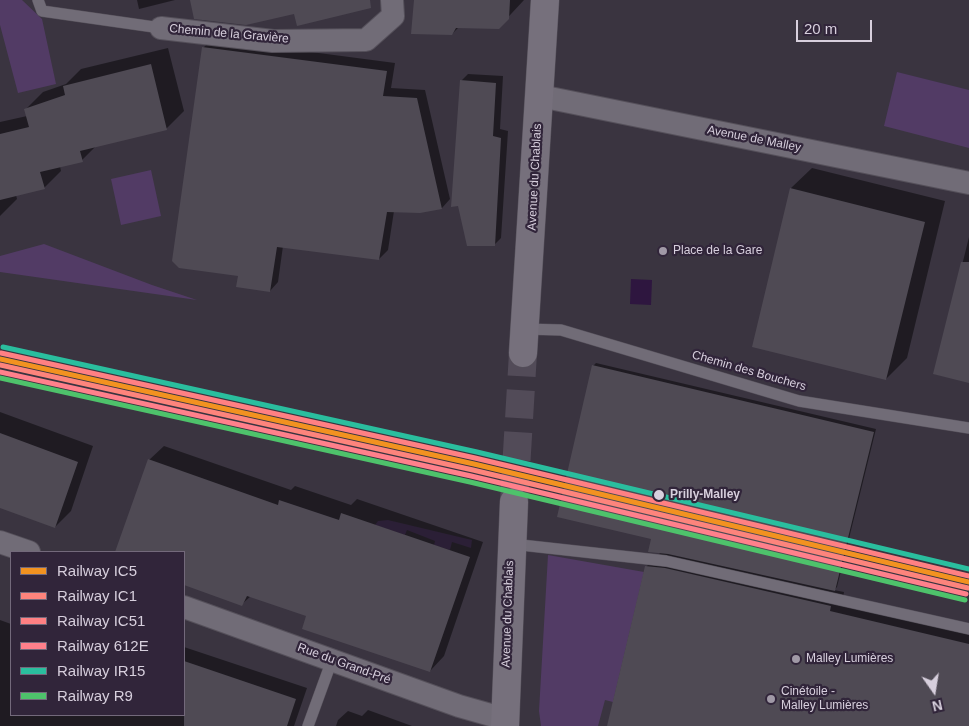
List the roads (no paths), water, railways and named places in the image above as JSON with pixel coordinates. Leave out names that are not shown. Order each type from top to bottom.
[{"type":"main road","name":"Avenue du Chablais","points":[[524,341],[545,0]]},
{"type":"main road","name":"Avenue du Chablais","points":[[505,722],[514,502]]},
{"type":"street","name":"Chemin de la Gravière","points":[[161,28],[273,41],[366,40],[393,16],[392,0]]},
{"type":"street","name":"Avenue de Malley","points":[[540,96],[969,183]]},
{"type":"street","points":[[0,542],[26,551]]},
{"type":"street","name":"Rue du Grand-Pré","points":[[185,607],[505,722]]},
{"type":"lane","name":"Chemin de la Gravière","points":[[40,6],[161,28]]},
{"type":"lane","name":"Chemin des Bouchers","points":[[524,341],[561,330],[799,401],[969,428]]},
{"type":"lane","points":[[511,544],[666,561],[969,629]]},
{"type":"lane","points":[[308,726],[332,660]]},
{"type":"tunnel","points":[[514,502],[523,353]]},
{"type":"rail line","name":"IR15","points":[[3,347],[477,452],[969,569]]},
{"type":"rail line","name":"IC51","points":[[1,353],[475,458],[969,576]]},
{"type":"rail line","name":"IC5","points":[[0,359],[474,464],[969,582]]},
{"type":"rail line","name":"IC1","points":[[0,365],[473,470],[968,588]]},
{"type":"rail line","name":"612E","points":[[0,372],[471,476],[966,594]]},
{"type":"rail line","name":"R9","points":[[0,378],[470,482],[965,600]]},
{"type":"place","name":"Place de la Gare","points":[[663,251]]},
{"type":"place","name":"Prilly-Malley","points":[[659,495]]},
{"type":"place","name":"Malley Lumières","points":[[796,659]]},
{"type":"place","name":"Cinétoile - Malley Lumières","points":[[771,699]]}]
